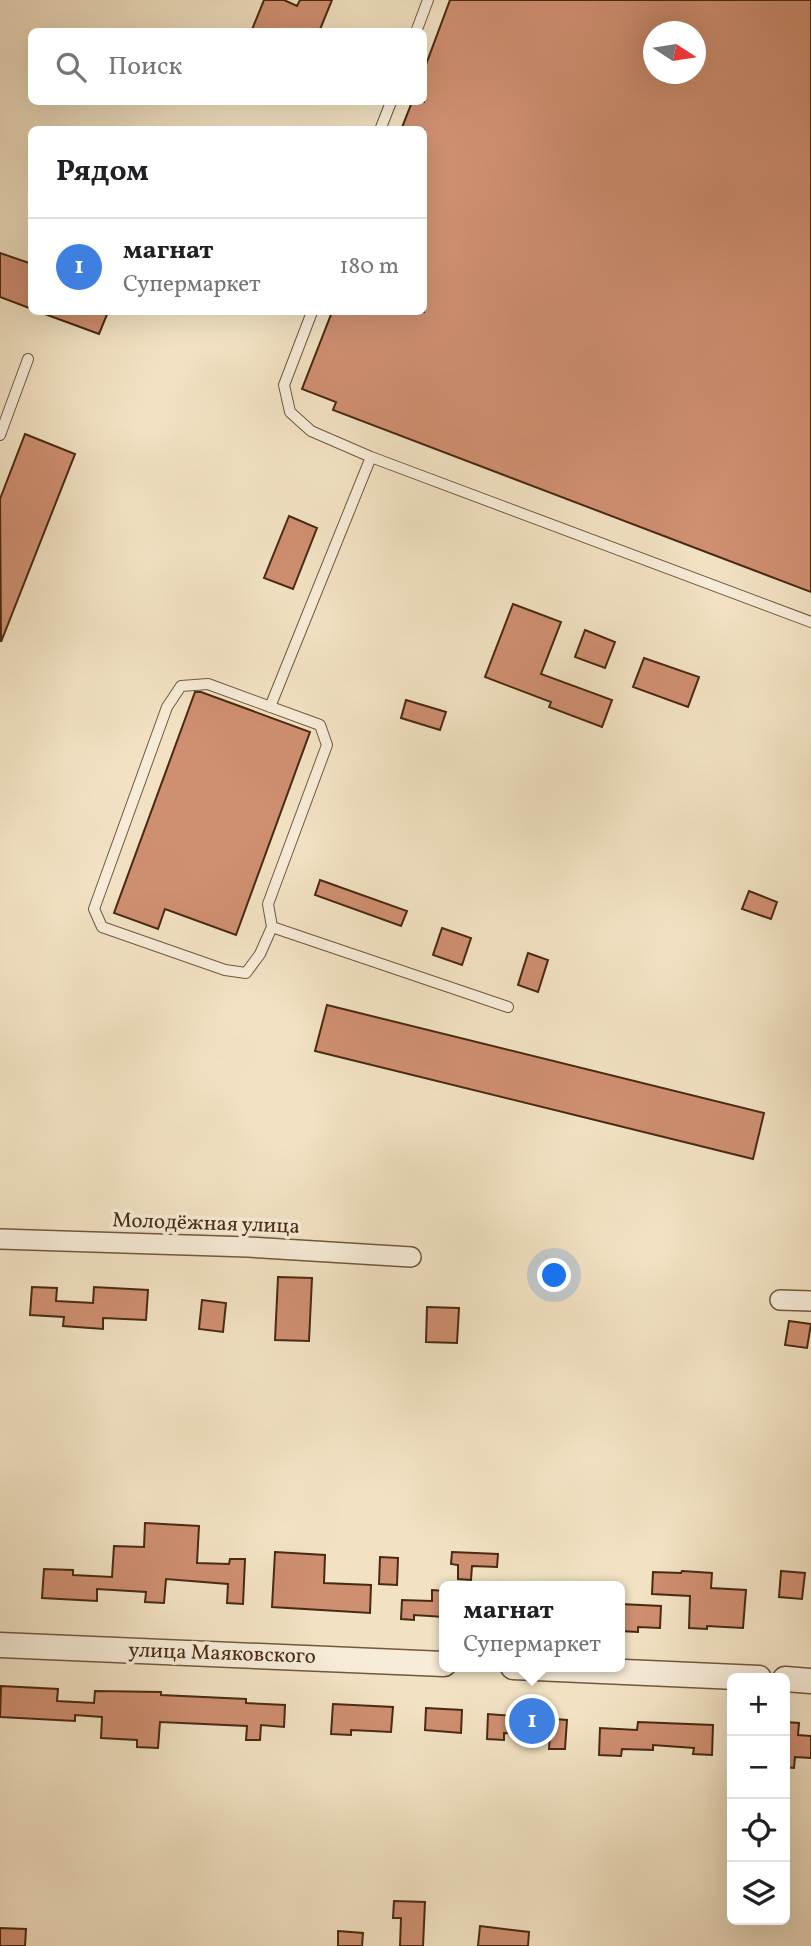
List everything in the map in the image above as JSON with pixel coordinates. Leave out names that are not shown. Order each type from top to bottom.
[{"type":"street","name":"Молодёжная улица","points":[[0,1239],[248,1247],[411,1257]]},
{"type":"street","points":[[780,1300],[811,1301]]},
{"type":"street","name":"улица Маяковского","points":[[0,1645],[439,1664]]},
{"type":"street","points":[[625,1672],[727,1677]]},
{"type":"street","points":[[790,1679],[811,1681]]},
{"type":"lane","points":[[418,28],[428,0]]},
{"type":"lane","points":[[382,126],[390,105]]},
{"type":"lane","points":[[311,315],[284,385],[290,412],[311,431],[371,457],[811,622]]},
{"type":"lane","points":[[0,435],[28,359]]},
{"type":"lane","points":[[270,706],[371,457]]},
{"type":"lane","points":[[208,684],[320,724],[327,745],[268,904],[272,927],[260,954],[246,974],[225,970],[102,927],[94,909],[167,707],[181,686],[208,684]]},
{"type":"lane","points":[[272,927],[508,1007]]},
{"type":"building","points":[[264,0],[284,0],[297,6],[300,0],[332,0],[321,28],[253,28]]},
{"type":"building","points":[[450,0],[811,0],[811,592],[333,410],[336,402],[302,389],[331,315],[427,315],[427,126],[403,126],[411,105],[427,105],[427,62]]},
{"type":"building","points":[[0,253],[28,263],[28,308],[0,297]]},
{"type":"building","points":[[47,315],[107,315],[99,334]]},
{"type":"building","points":[[25,434],[75,454],[1,642],[0,499]]},
{"type":"building","points":[[289,516],[317,528],[293,589],[264,578]]},
{"type":"building","points":[[513,604],[561,622],[541,674],[612,700],[602,727],[549,707],[551,702],[485,677]]},
{"type":"building","points":[[585,630],[615,642],[605,668],[575,657]]},
{"type":"building","points":[[644,658],[699,677],[688,707],[633,687]]},
{"type":"building","points":[[195,692],[310,732],[236,935],[165,909],[158,929],[114,913]]},
{"type":"building","points":[[406,700],[446,712],[440,730],[401,718]]},
{"type":"building","points":[[320,880],[407,911],[401,926],[315,895]]},
{"type":"building","points":[[749,891],[777,902],[771,919],[742,909]]},
{"type":"building","points":[[442,928],[471,938],[462,965],[433,955]]},
{"type":"building","points":[[528,953],[548,960],[538,992],[518,985]]},
{"type":"building","points":[[327,1005],[764,1113],[753,1159],[315,1051]]},
{"type":"building","points":[[278,1277],[312,1278],[309,1341],[275,1340]]},
{"type":"building","points":[[32,1287],[57,1288],[56,1301],[93,1303],[94,1287],[148,1290],[146,1320],[103,1318],[103,1329],[63,1326],[64,1317],[30,1315]]},
{"type":"building","points":[[202,1300],[226,1303],[223,1332],[199,1329]]},
{"type":"building","points":[[427,1307],[459,1308],[457,1343],[426,1342]]},
{"type":"building","points":[[789,1321],[811,1324],[807,1348],[785,1345]]},
{"type":"building","points":[[145,1523],[199,1526],[197,1563],[229,1564],[230,1559],[245,1559],[243,1604],[227,1603],[228,1584],[166,1579],[164,1603],[145,1602],[146,1592],[97,1589],[97,1601],[42,1598],[44,1569],[73,1570],[73,1575],[112,1577],[114,1546],[144,1547]]},
{"type":"building","points":[[275,1552],[325,1555],[324,1583],[371,1585],[370,1613],[272,1607]]},
{"type":"building","points":[[452,1552],[498,1554],[497,1567],[472,1566],[471,1580],[458,1579],[458,1565],[451,1564]]},
{"type":"building","points":[[380,1557],[398,1558],[397,1585],[379,1584]]},
{"type":"building","points":[[781,1571],[805,1573],[802,1599],[779,1597]]},
{"type":"building","points":[[653,1572],[712,1573],[711,1588],[746,1590],[743,1628],[689,1628],[690,1596],[652,1594]]},
{"type":"building","points":[[432,1590],[439,1591],[439,1617],[414,1615],[414,1620],[401,1619],[402,1600],[432,1601]]},
{"type":"building","points":[[625,1604],[661,1606],[660,1628],[638,1627],[638,1632],[625,1631]]},
{"type":"building","points":[[1,1686],[58,1689],[57,1701],[94,1703],[95,1691],[161,1692],[161,1695],[246,1699],[246,1703],[285,1705],[284,1727],[261,1725],[260,1740],[246,1740],[247,1726],[160,1722],[158,1748],[137,1747],[137,1740],[101,1738],[102,1717],[75,1715],[75,1721],[0,1717]]},
{"type":"building","points":[[333,1704],[393,1707],[391,1732],[351,1730],[351,1735],[331,1734]]},
{"type":"building","points":[[426,1708],[462,1710],[461,1733],[425,1730]]},
{"type":"building","points":[[527,1711],[542,1712],[541,1718],[567,1720],[565,1749],[549,1749],[550,1735],[504,1733],[504,1740],[487,1739],[488,1714],[527,1717]]},
{"type":"building","points":[[638,1722],[713,1725],[712,1755],[693,1754],[694,1748],[653,1745],[653,1750],[622,1749],[621,1756],[599,1755],[600,1728],[637,1730]]},
{"type":"building","points":[[790,1722],[799,1723],[798,1735],[811,1736],[811,1758],[795,1757],[794,1768],[790,1768]]},
{"type":"building","points":[[394,1901],[425,1902],[423,1946],[400,1946],[401,1918],[393,1918]]},
{"type":"building","points":[[480,1926],[529,1932],[528,1946],[478,1946]]},
{"type":"building","points":[[0,1928],[26,1929],[25,1946],[0,1946]]},
{"type":"building","points":[[338,1931],[363,1933],[362,1946],[338,1946]]},
{"type":"place","name":"магнат","points":[[532,1721]]}]
